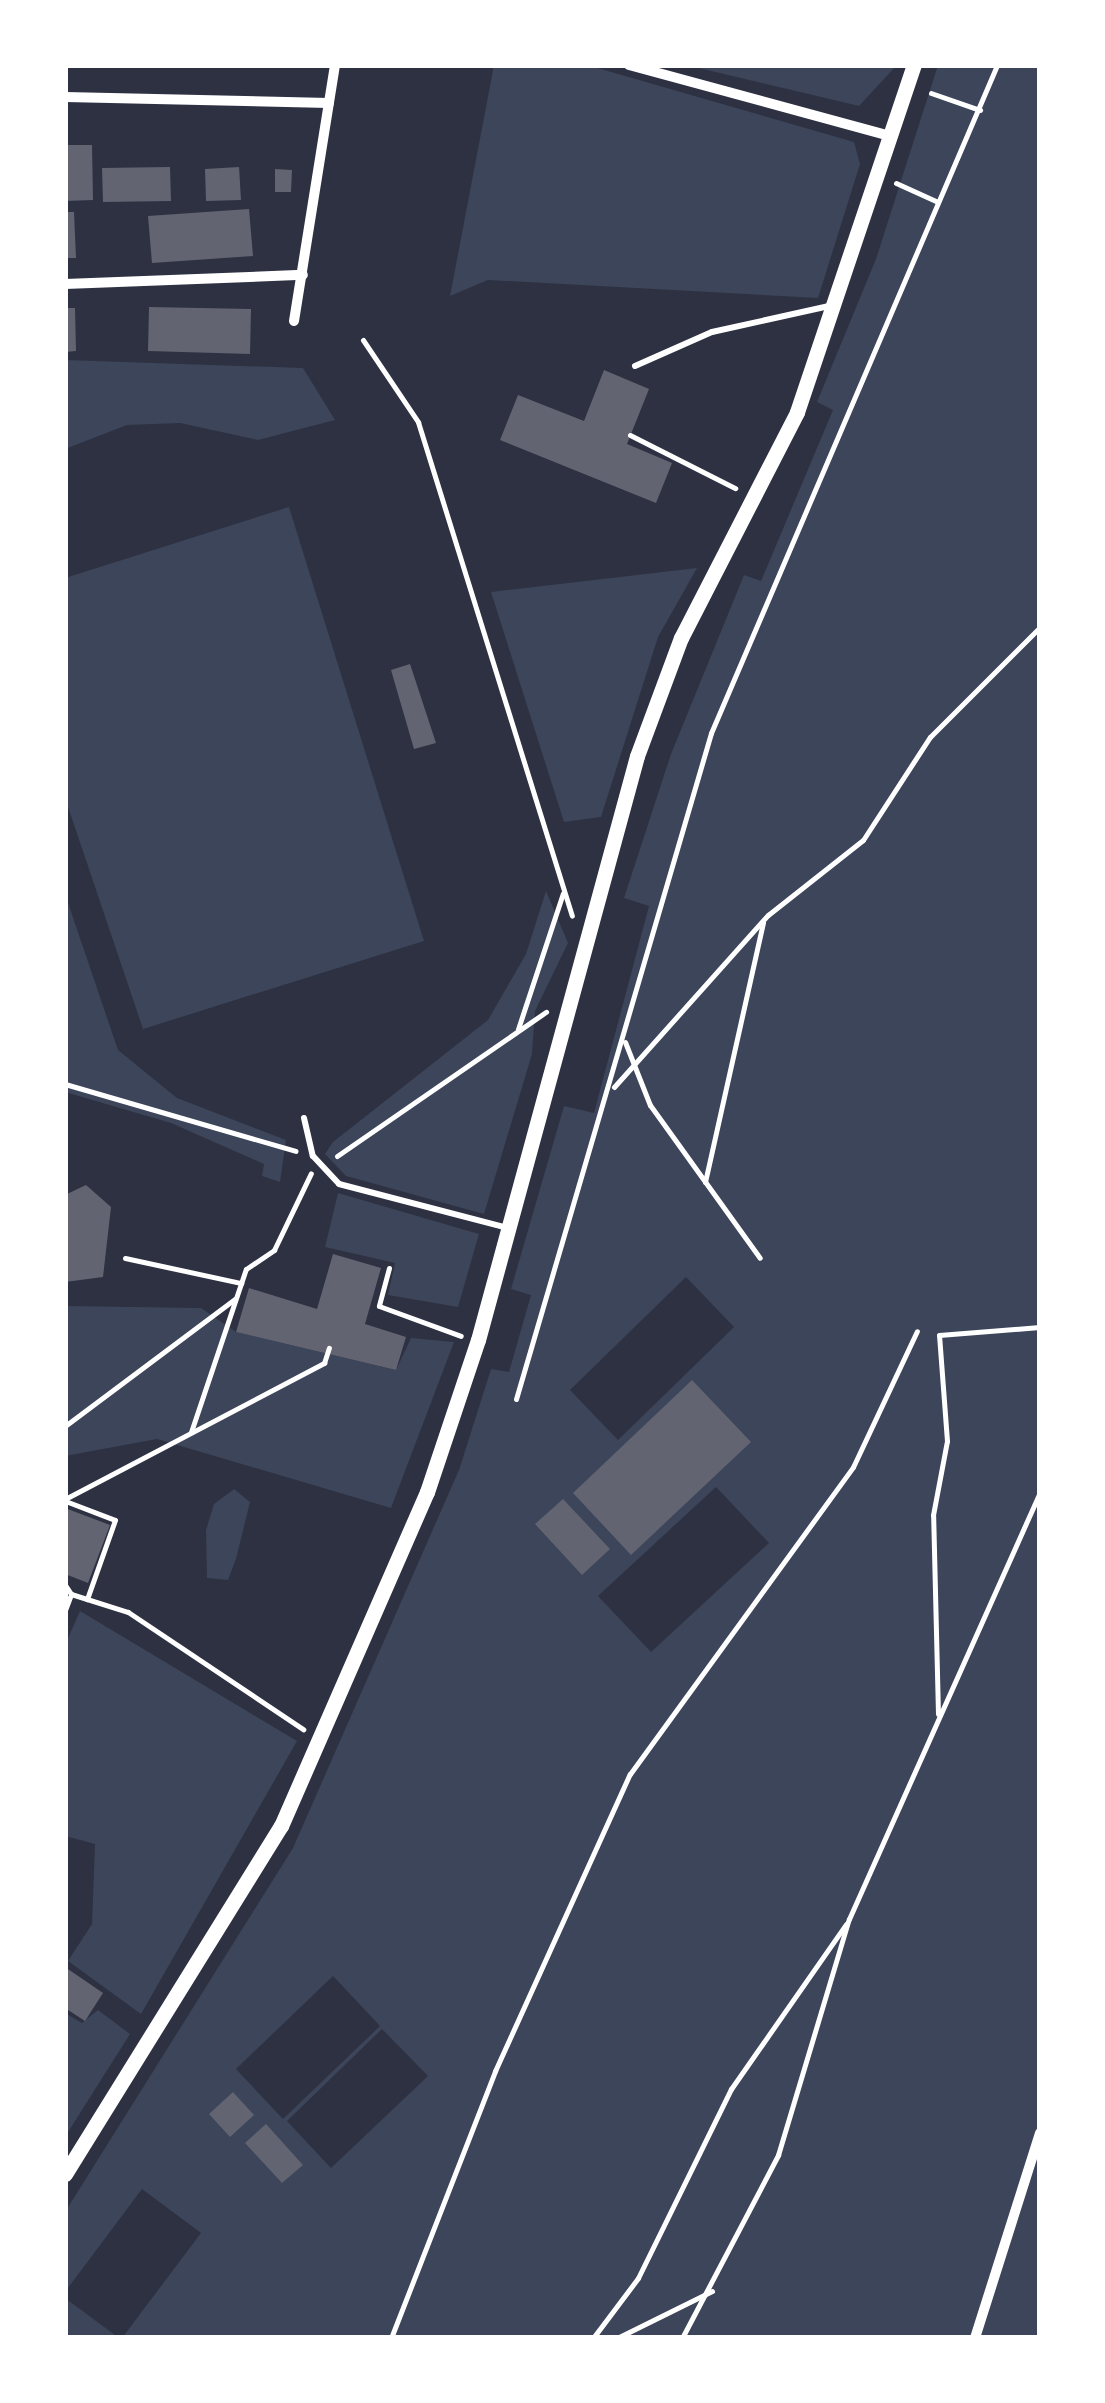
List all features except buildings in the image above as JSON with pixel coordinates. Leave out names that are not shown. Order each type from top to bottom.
[{"type":"street","points":[[294,321],[335,65]]},
{"type":"street","points":[[629,65],[891,136]]},
{"type":"street","points":[[65,2174],[212,1948],[320,1744],[427,1492],[509,1228],[636,756],[689,621],[784,446],[914,65]]},
{"type":"street","points":[[65,96],[329,103]]},
{"type":"street","points":[[65,284],[303,275]]},
{"type":"street","points":[[975,2338],[1040,2132]]},
{"type":"lane","points":[[634,366],[712,332],[835,304]]},
{"type":"lane","points":[[304,1118],[312,1156],[339,1184],[509,1228]]},
{"type":"path","points":[[516,1399],[625,1042],[711,733],[997,65]]},
{"type":"path","points":[[931,93],[980,110]]},
{"type":"path","points":[[901,185],[938,202]]},
{"type":"path","points":[[363,340],[418,422],[576,934]]},
{"type":"path","points":[[630,435],[742,492]]},
{"type":"path","points":[[609,1096],[632,1058],[763,920],[863,840],[930,737],[1040,626]]},
{"type":"path","points":[[517,1032],[564,888]]},
{"type":"path","points":[[706,1182],[763,920]]},
{"type":"path","points":[[190,1432],[242,1283],[274,1250],[304,1179],[557,1004]]},
{"type":"path","points":[[625,1042],[650,1105],[760,1258]]},
{"type":"path","points":[[65,1084],[312,1156]]},
{"type":"path","points":[[126,1258],[242,1283]]},
{"type":"path","points":[[389,1268],[380,1306],[464,1337]]},
{"type":"path","points":[[65,1426],[237,1297]]},
{"type":"path","points":[[938,1717],[933,1515],[947,1441],[939,1336],[1040,1327]]},
{"type":"path","points":[[390,2338],[495,2071],[630,1774],[853,1468],[917,1331]]},
{"type":"path","points":[[66,1501],[324,1363],[330,1348]]},
{"type":"path","points":[[682,2338],[712,2291],[778,2155],[850,1919],[1040,1492]]},
{"type":"path","points":[[66,1501],[115,1520],[88,1599]]},
{"type":"path","points":[[65,1585],[72,1594],[188,1646],[311,1734]]},
{"type":"path","points":[[65,1610],[72,1594]]},
{"type":"path","points":[[594,2338],[638,2278],[731,2088],[850,1919]]},
{"type":"path","points":[[616,2338],[712,2291]]},
{"type":"shaded area","points":[[494,65],[587,65],[854,142],[860,164],[818,298],[488,280],[450,296]]},
{"type":"shaded area","points":[[686,65],[897,65],[859,106]]},
{"type":"shaded area","points":[[938,65],[1040,65],[1040,2338],[122,2338],[201,2233],[142,2189],[65,2292],[65,2212],[293,1848],[459,1470],[491,1369],[509,1372],[531,1295],[511,1289],[564,1106],[594,1113],[649,906],[624,898],[671,754],[744,575],[761,581],[833,410],[817,402],[876,259]],"holes":[[[686,1277],[734,1327],[618,1440],[570,1390]],[[716,1487],[769,1543],[651,1652],[598,1596]],[[333,1976],[380,2026],[283,2119],[236,2069]],[[382,2029],[428,2076],[331,2168],[287,2121]]]},
{"type":"shaded area","points":[[65,360],[303,368],[335,420],[258,440],[180,423],[127,425],[65,449]]},
{"type":"shaded area","points":[[289,507],[424,941],[143,1029],[65,798],[65,578]]},
{"type":"shaded area","points":[[697,568],[658,637],[601,817],[564,822],[491,592]]},
{"type":"shaded area","points":[[546,891],[568,943],[535,1011],[532,1054],[484,1214],[346,1176],[325,1154],[333,1142],[488,1020],[526,954]]},
{"type":"shaded area","points":[[65,894],[118,1050],[177,1098],[286,1140],[280,1182],[262,1176],[264,1164],[171,1123],[65,1092]]},
{"type":"shaded area","points":[[338,1193],[479,1234],[458,1307],[388,1295],[395,1263],[325,1247]]},
{"type":"shaded area","points":[[65,1306],[201,1308],[236,1332],[396,1370],[411,1338],[454,1342],[391,1508],[157,1439],[65,1456]]},
{"type":"shaded area","points":[[234,1489],[250,1502],[236,1559],[228,1580],[207,1578],[206,1530],[214,1504]]},
{"type":"shaded area","points":[[80,1611],[297,1741],[141,2014],[68,1961],[92,1924],[95,1844],[65,1836],[65,1645]]},
{"type":"shaded area","points":[[98,2010],[130,2034],[65,2137],[65,2013],[82,2023]]},
{"type":"shaded area","points":[[65,2298],[119,2338],[65,2338]]}]
